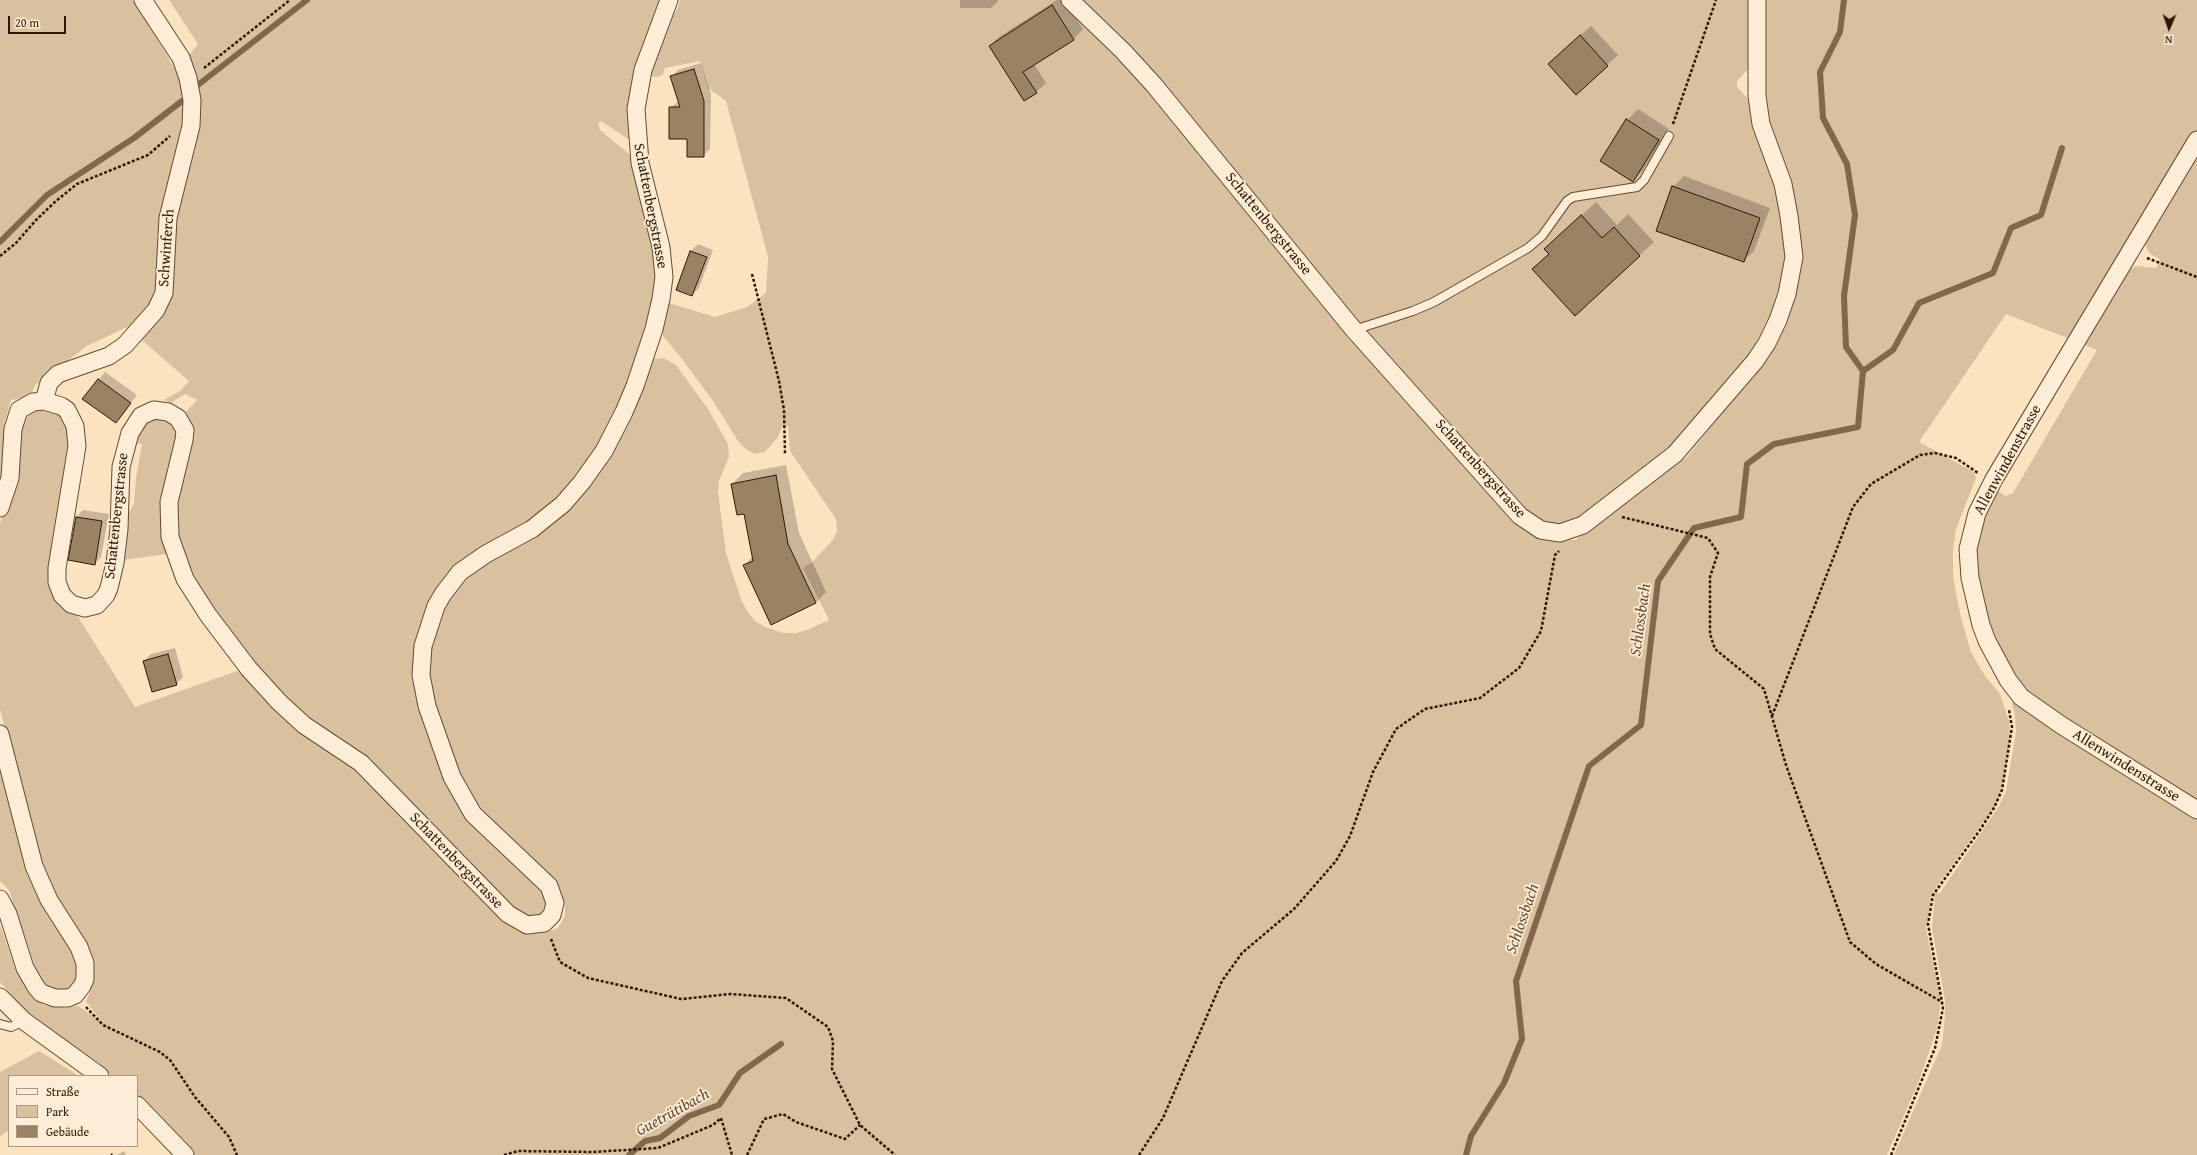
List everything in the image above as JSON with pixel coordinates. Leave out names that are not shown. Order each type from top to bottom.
[{"type":"street","name":"Schwinferch","points":[[44,400],[49,383],[58,374],[109,356],[125,345],[156,310],[164,293],[168,218],[191,126],[192,100],[188,78],[181,58],[169,37],[143,0]]},
{"type":"street","name":"Schattenbergstrasse","points":[[44,400],[61,406],[67,410],[75,426],[77,434],[76,460],[57,575],[58,588],[65,600],[78,607],[85,608],[96,605],[106,595],[112,579],[116,557],[119,529],[121,467],[125,447],[135,423],[141,416],[154,410],[168,412],[178,418],[185,430],[182,451],[169,502],[170,537],[185,579],[208,615],[249,669],[279,702],[304,725],[362,763],[508,914],[527,925],[544,923],[552,915],[555,903],[549,886],[473,814],[452,777],[427,706],[421,675],[423,646],[436,606],[442,594],[460,572],[486,554],[532,529],[563,504],[582,482],[604,451],[624,412],[635,386],[654,329],[661,299],[664,277],[661,247],[640,163],[636,109],[643,70],[669,0]]},
{"type":"street","name":"Schattenbergstrasse","points":[[1070,0],[1123,51],[1154,85],[1354,330],[1520,516],[1541,530],[1560,533]]},
{"type":"street","points":[[1560,533],[1583,524],[1675,454],[1754,361],[1767,343],[1778,320],[1787,294],[1794,257],[1789,216],[1782,184],[1762,124],[1757,96],[1756,0]]},
{"type":"street","name":"Allenwindenstrasse","points":[[2197,140],[1994,479],[1973,524],[1968,549],[1973,594],[1981,625],[1987,641],[2008,680],[2022,697],[2061,725],[2197,810]]},
{"type":"street","points":[[0,508],[10,478],[13,429],[16,415],[25,405],[44,400]]},
{"type":"street","points":[[0,734],[34,866],[49,900],[83,956],[85,979],[75,995],[68,998],[55,998],[48,996],[36,987],[25,968],[8,914],[0,899]]},
{"type":"street","points":[[0,997],[24,1021],[99,1075]]},
{"type":"street","points":[[138,1106],[185,1155]]},
{"type":"lane","points":[[1354,330],[1413,311],[1434,302],[1528,248],[1542,236],[1567,200],[1573,197],[1637,187],[1644,180],[1669,136]]},
{"type":"lane","points":[[0,1024],[11,1027],[24,1021]]},
{"type":"path","points":[[200,71],[290,0]]},
{"type":"path","points":[[1669,136],[1690,70],[1716,0]]},
{"type":"path","points":[[0,256],[16,243],[51,205],[78,184],[148,154],[172,134]]},
{"type":"path","points":[[2131,252],[2197,277]]},
{"type":"path","points":[[752,274],[779,381],[784,410],[785,454]]},
{"type":"path","points":[[1772,716],[1853,507],[1871,484],[1920,455],[1935,453],[1956,458],[1970,470],[1994,479]]},
{"type":"path","points":[[1621,517],[1680,530],[1708,538],[1718,553],[1710,577],[1710,634],[1715,649],[1764,689],[1786,765],[1850,942],[1876,964],[1942,1002]]},
{"type":"path","points":[[1139,1155],[1164,1118],[1222,981],[1242,953],[1294,909],[1336,861],[1350,836],[1373,772],[1396,729],[1425,709],[1480,698],[1519,668],[1541,631],[1555,555],[1567,542],[1560,533]]},
{"type":"path","points":[[1891,1155],[1935,1048],[1942,1002],[1928,924],[1933,895],[1980,830],[1994,808],[2002,790],[2012,727],[2006,698],[2008,680]]},
{"type":"path","points":[[544,923],[560,962],[588,978],[681,999],[730,994],[786,998],[828,1027],[833,1041],[832,1069],[860,1125],[895,1155]]},
{"type":"path","points":[[75,995],[103,1025],[160,1052],[170,1060],[195,1097],[230,1137],[237,1155]]},
{"type":"path","points":[[747,1155],[764,1119],[783,1114],[796,1122],[845,1139],[860,1125]]},
{"type":"path","points":[[504,1155],[518,1151],[593,1152],[658,1148],[713,1125],[721,1118],[732,1155]]},
{"type":"green space","points":[[0,0],[134,0],[176,71],[198,44],[169,0],[662,0],[631,141],[601,121],[598,123],[600,130],[633,157],[658,273],[648,330],[602,445],[551,508],[477,553],[418,645],[438,754],[545,895],[547,904],[544,911],[538,916],[532,918],[522,916],[312,724],[232,640],[199,587],[184,556],[174,517],[191,427],[185,413],[197,400],[185,394],[171,403],[164,400],[180,391],[189,381],[127,327],[87,346],[35,385],[30,397],[11,400],[4,424],[4,450],[0,495]]},
{"type":"green space","points":[[680,0],[1753,0],[1751,66],[1737,81],[1737,87],[1751,102],[1771,163],[1786,243],[1784,272],[1774,320],[1755,350],[1685,436],[1564,540],[1575,540],[1644,484],[1687,457],[1766,358],[1794,277],[1762,102],[1762,0],[2197,0],[2197,131],[2074,335],[2067,338],[2006,314],[1919,442],[1974,472],[1976,478],[1956,529],[1953,551],[1953,577],[1961,618],[1971,652],[1985,676],[2000,694],[2009,721],[2010,736],[2001,791],[1995,806],[1932,893],[1926,929],[1941,1000],[1937,1029],[1918,1083],[1887,1155],[194,1155],[138,1101],[138,1075],[111,1075],[99,1063],[30,1016],[0,982],[0,925],[16,971],[33,997],[43,1005],[65,1008],[78,1006],[101,1021],[86,1001],[91,990],[94,973],[91,957],[63,913],[43,870],[0,709],[0,523],[4,514],[19,434],[26,419],[32,412],[39,409],[62,412],[72,431],[51,569],[70,612],[78,617],[135,707],[243,669],[350,761],[504,920],[524,933],[544,933],[558,928],[565,916],[565,905],[562,893],[556,883],[469,798],[428,693],[431,638],[449,596],[463,579],[549,524],[648,364],[655,359],[664,358],[676,365],[708,409],[728,444],[729,457],[719,481],[718,492],[726,553],[742,602],[748,612],[755,621],[765,627],[783,633],[796,633],[807,630],[829,620],[803,568],[812,562],[833,540],[837,531],[836,519],[790,451],[788,426],[782,427],[778,437],[765,452],[755,454],[746,449],[738,441],[713,401],[663,336],[662,329],[669,303],[715,317],[747,307],[766,293],[768,257],[726,101],[708,88],[700,61],[665,68],[663,74],[658,77],[648,76],[665,23],[677,10]]},
{"type":"green space","points":[[2197,149],[2197,805],[2040,703],[2023,687],[1999,650],[1987,621],[1978,584],[1976,553],[1979,528],[1996,490],[2006,496],[2013,493],[2097,350],[2085,345],[2087,341],[2084,340],[2123,274],[2136,266],[2156,268],[2160,259],[2150,254],[2146,247],[2145,237]]},
{"type":"green space","points":[[155,417],[166,418],[173,423],[177,431],[167,554],[123,560],[126,517],[134,504],[136,478],[142,444],[135,443],[130,467],[127,466],[129,450],[146,421]]},
{"type":"green space","points":[[2013,699],[2038,719],[2052,726],[2197,816],[2197,1155],[1894,1155],[1942,1045],[1945,1001],[1932,928],[1935,893],[1940,893],[1999,806],[2006,791],[2016,732],[2015,715],[2012,704]]},
{"type":"green space","points":[[0,754],[75,955],[78,976],[73,985],[64,990],[55,991],[46,989],[39,979],[9,890],[0,881]]},
{"type":"green space","points":[[39,1051],[77,1075],[8,1075],[8,1131],[0,1136],[0,1072]]},
{"type":"building","points":[[1052,5],[1074,40],[1023,72],[1037,93],[1024,101],[989,46]]},
{"type":"building","points":[[1580,35],[1608,66],[1576,95],[1548,64]]},
{"type":"building","points":[[694,69],[704,101],[704,157],[687,157],[687,139],[669,139],[669,107],[680,107],[670,76]]},
{"type":"building","points":[[1626,119],[1659,140],[1633,182],[1600,161]]},
{"type":"building","points":[[1672,186],[1760,218],[1744,262],[1656,231]]},
{"type":"building","points":[[1581,215],[1602,238],[1614,227],[1640,256],[1575,316],[1532,269],[1549,254],[1544,249]]},
{"type":"building","points":[[690,251],[707,257],[692,296],[676,290]]},
{"type":"building","points":[[98,379],[131,403],[116,423],[82,399]]},
{"type":"building","points":[[776,475],[788,544],[816,603],[771,625],[743,565],[753,561],[744,514],[737,515],[731,484]]},
{"type":"building","points":[[76,517],[102,521],[95,565],[68,560]]},
{"type":"building","points":[[168,654],[177,685],[152,692],[143,661]]},
{"type":"waterway","points":[[194,88],[307,0]]},
{"type":"waterway","points":[[1844,0],[1840,32],[1820,72],[1823,118],[1847,164],[1855,215],[1844,296],[1846,347],[1863,371]]},
{"type":"waterway","points":[[0,242],[47,195],[134,138],[182,101]]},
{"type":"waterway","name":"Schlossbach","points":[[1466,1155],[1471,1136],[1504,1083],[1522,1039],[1516,981],[1589,766],[1641,725],[1658,581],[1694,528],[1741,517],[1747,464],[1774,444],[1858,427],[1863,371],[1893,350],[1919,303],[1993,273],[2011,228],[2041,215],[2062,148]]},
{"type":"waterway","name":"Guetrütibach","points":[[629,1155],[645,1141],[660,1138],[689,1116],[719,1105],[740,1073],[781,1044]]}]
